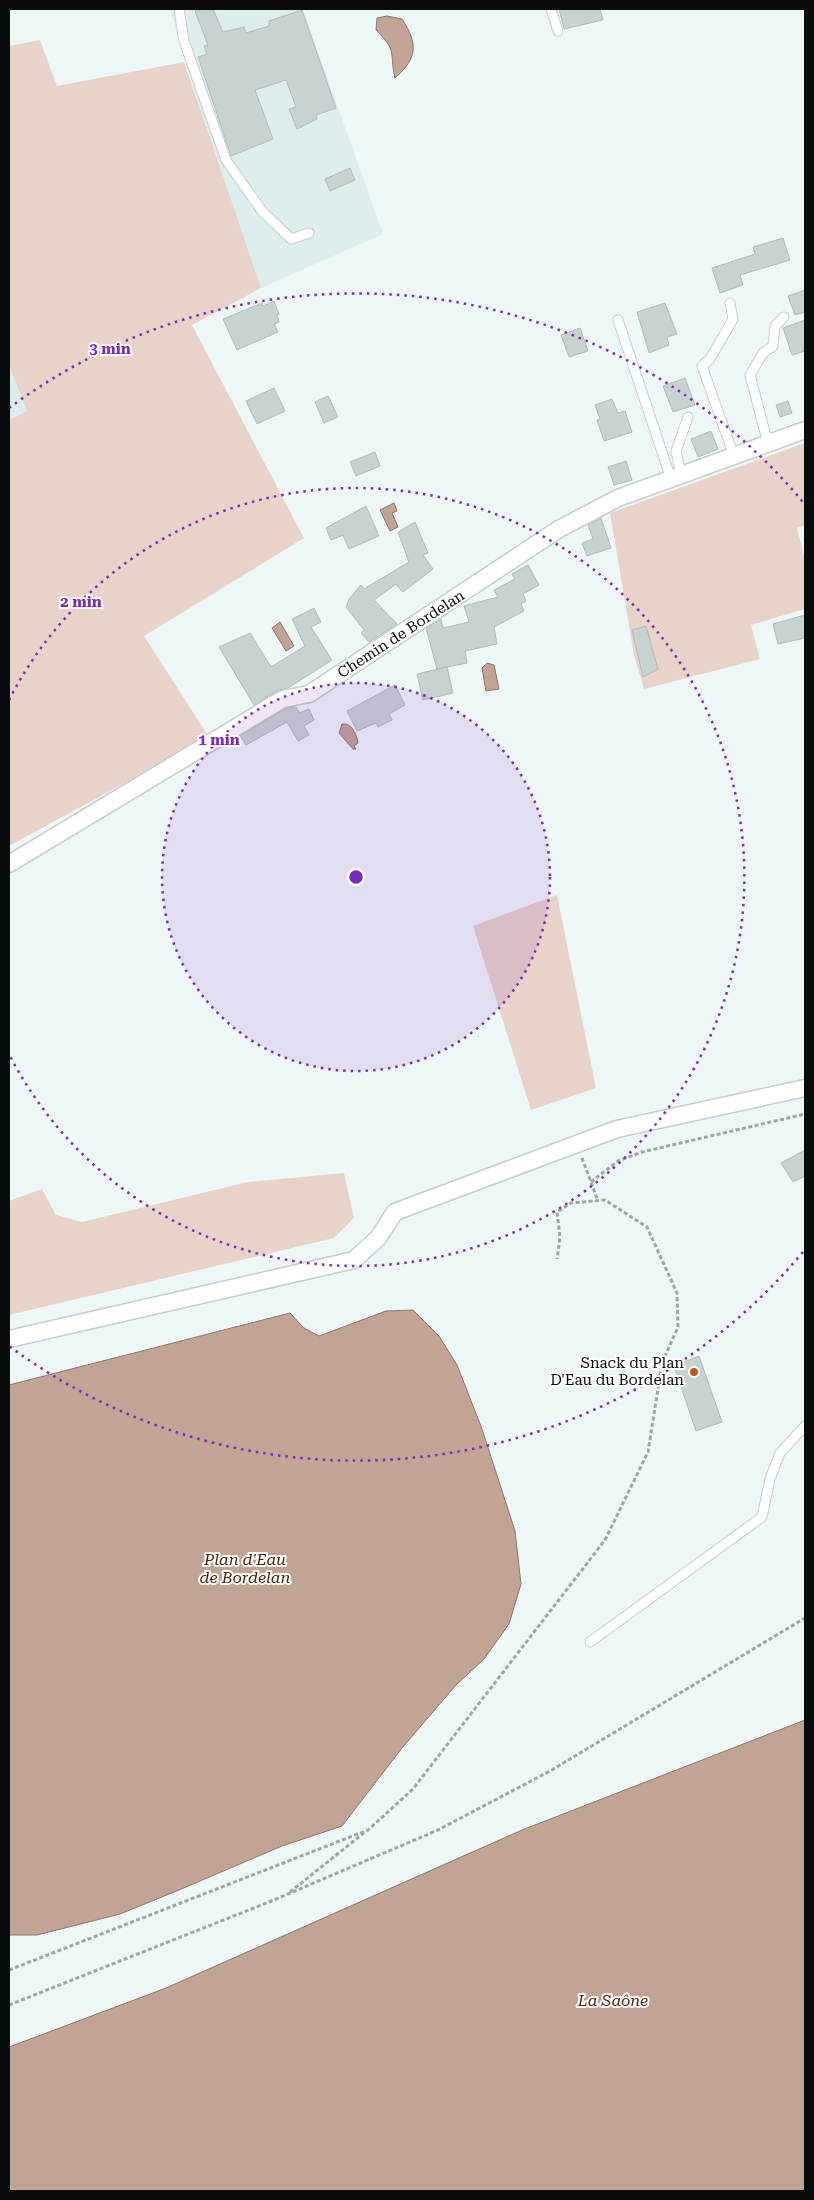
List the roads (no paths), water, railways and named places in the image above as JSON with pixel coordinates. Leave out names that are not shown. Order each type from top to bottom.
[{"type":"street","name":"Chemin de Bordelan","points":[[9,864],[283,699],[309,694],[559,530],[618,498],[805,430]]},
{"type":"street","points":[[9,1338],[354,1260],[378,1238],[395,1212],[617,1129],[805,1088]]},
{"type":"lane","points":[[179,9],[184,41],[226,160],[262,211],[291,239],[309,233]]},
{"type":"lane","points":[[551,9],[558,31]]},
{"type":"lane","points":[[730,303],[733,319],[710,359],[702,366],[734,456]]},
{"type":"lane","points":[[768,444],[750,375],[763,353],[773,346],[775,326],[784,317]]},
{"type":"lane","points":[[618,320],[676,477]]},
{"type":"lane","points":[[676,477],[676,451],[688,417]]},
{"type":"lane","points":[[590,1642],[762,1516],[770,1479],[780,1453],[805,1426]]},
{"type":"water","points":[[387,16],[402,19],[413,43],[412,57],[403,71],[395,78],[392,52],[383,37],[376,30],[377,18]]},
{"type":"water","points":[[394,503],[397,511],[392,513],[398,527],[390,531],[380,510]]},
{"type":"water","points":[[280,622],[294,646],[286,651],[272,628]]},
{"type":"water","points":[[487,663],[494,665],[499,689],[486,691],[482,668]]},
{"type":"water","points":[[342,724],[351,727],[357,737],[358,743],[354,746],[356,749],[353,749],[339,733]]},
{"type":"water","name":"Plan d'Eau de Bordelan","points":[[413,1310],[439,1336],[457,1365],[482,1429],[515,1531],[521,1584],[509,1624],[484,1659],[456,1685],[402,1748],[342,1826],[282,1846],[120,1914],[37,1935],[9,1935],[9,1385],[290,1313],[304,1328],[319,1336],[386,1311]]},
{"type":"water","name":"La Saône","points":[[805,1720],[805,2191],[9,2191],[9,2047],[166,1988],[522,1830]]},
{"type":"place","name":"Snack du Plan D'Eau du Bordelan","points":[[694,1372]]}]
